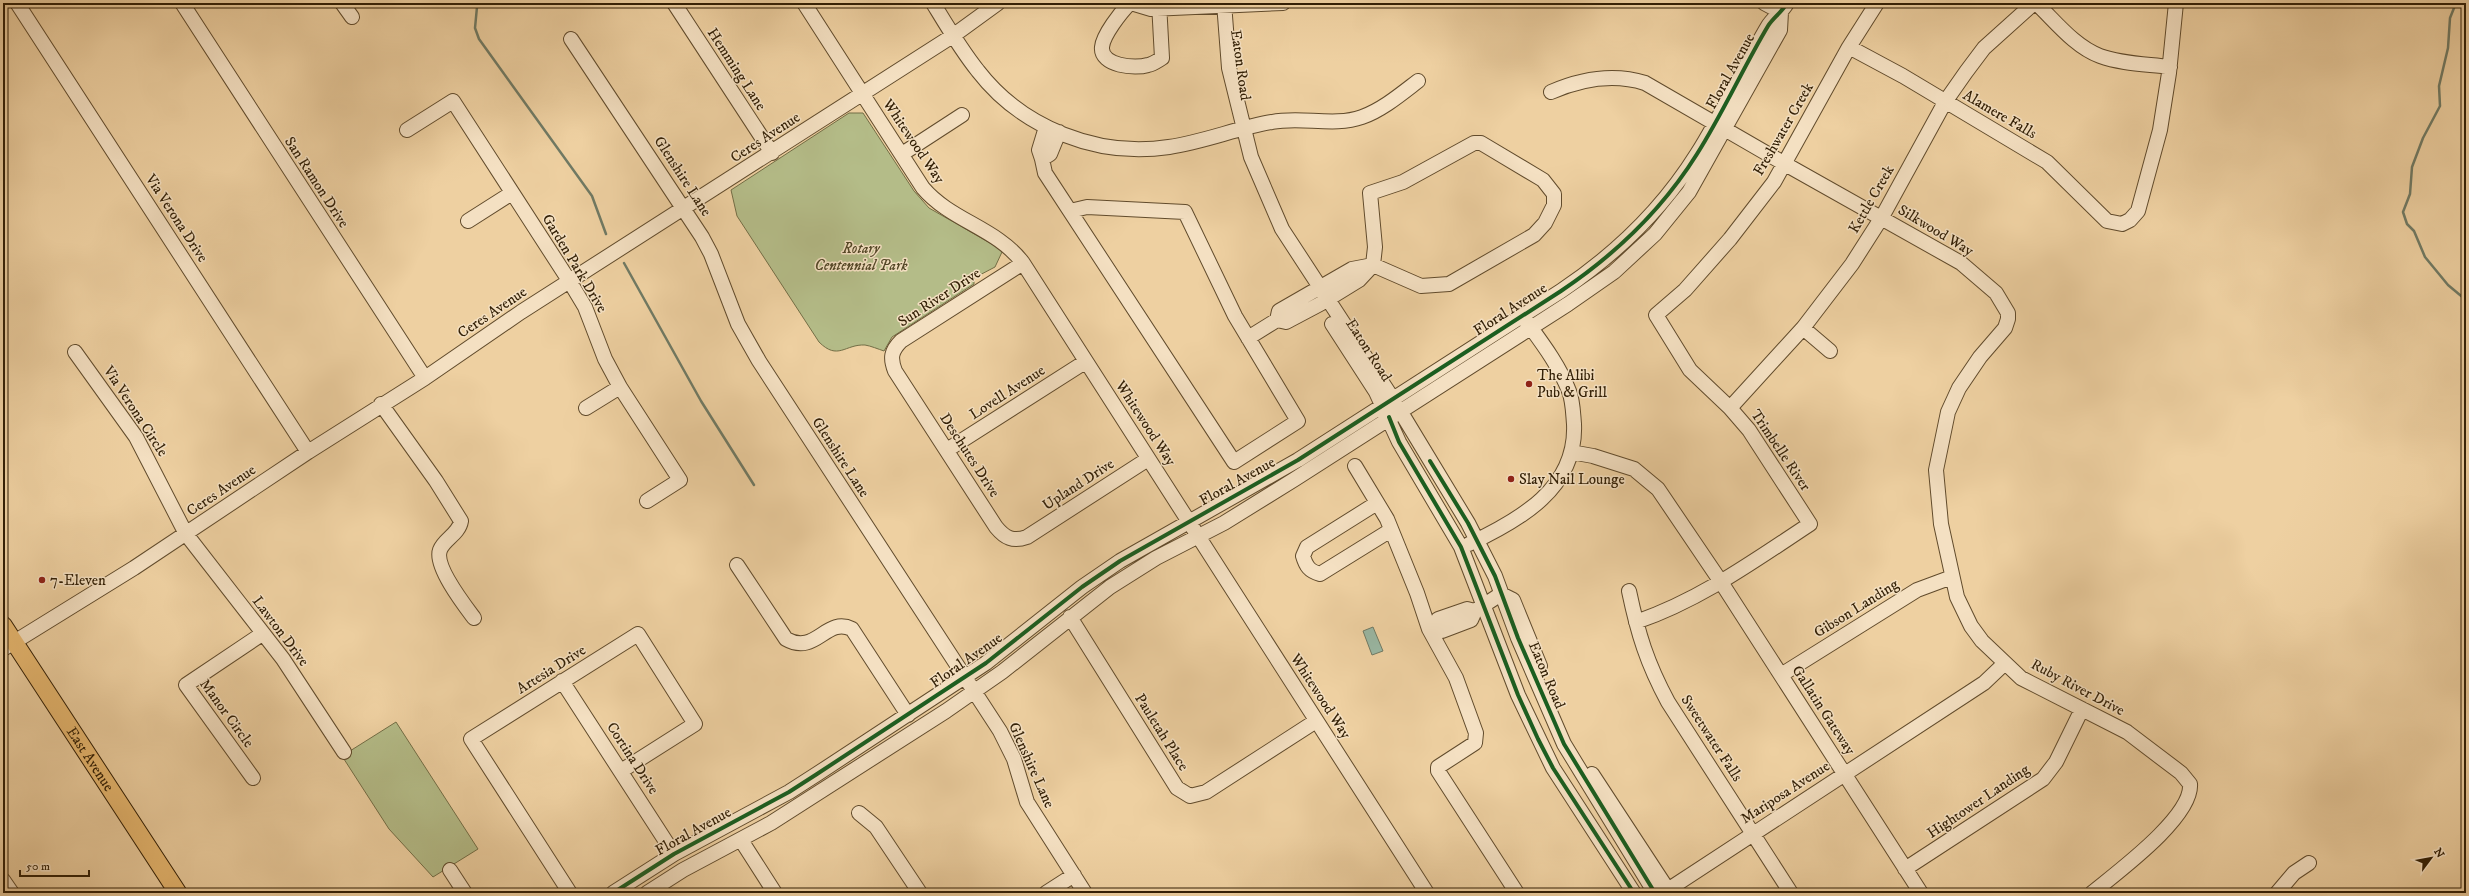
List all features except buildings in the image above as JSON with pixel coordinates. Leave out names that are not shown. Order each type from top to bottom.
[{"type":"main road","name":"East Avenue","points":[[3,625],[8,646],[178,893]]},
{"type":"street","name":"Via Verona Drive","points":[[17,3],[308,452]]},
{"type":"street","name":"San Ramon Drive","points":[[182,3],[425,378]]},
{"type":"street","points":[[342,3],[352,17]]},
{"type":"street","name":"Hemming Lane","points":[[674,3],[772,153]]},
{"type":"street","name":"Whitewood Way","points":[[804,3],[932,198],[943,208],[998,238],[1009,246],[1023,263],[1085,362],[1190,521],[1427,893]]},
{"type":"street","points":[[933,3],[978,71],[996,91],[1018,110],[1053,130],[1102,146],[1137,150],[1187,143],[1280,120],[1346,120],[1361,118],[1375,111],[1418,81]]},
{"type":"street","name":"Ceres Avenue","points":[[8,646],[186,534],[380,404],[425,378],[521,312],[685,209],[954,35],[998,3]]},
{"type":"street","points":[[1160,6],[1162,58],[1147,65],[1132,67],[1110,61],[1104,55],[1102,47],[1121,12],[1130,3],[1142,7],[1160,6],[1284,3]]},
{"type":"street","points":[[1764,3],[1784,8]]},
{"type":"street","name":"Freshwater Creek","points":[[1656,315],[1685,290],[1730,239],[1785,164],[1849,47],[1877,3]]},
{"type":"street","points":[[2035,3],[2066,32],[2099,56],[2117,61],[2170,67],[2176,3]]},
{"type":"street","name":"Kettle Creek","points":[[1730,408],[1803,328],[1852,264],[1882,217],[1946,102],[1984,48],[2035,3]]},
{"type":"street","name":"Eaton Road","points":[[1221,5],[1229,68],[1247,167],[1270,220],[1477,540],[1502,594],[1518,638],[1564,744],[1664,892]]},
{"type":"street","name":"Floral Avenue","points":[[647,893],[663,889],[973,692],[1070,617],[1132,573],[1199,536],[1295,479],[1391,408],[1522,315],[1593,268],[1644,223],[1680,180],[1720,126],[1780,30],[1784,8]]},
{"type":"street","name":"Glenshire Lane","points":[[571,39],[685,209],[711,254],[730,307],[747,343],[1008,745],[1027,802],[1085,893]]},
{"type":"street","name":"Alamere Falls","points":[[1849,47],[2047,162],[2107,221],[2122,224],[2130,220],[2138,211],[2160,130],[2170,67]]},
{"type":"street","points":[[1551,92],[1574,82],[1611,77],[1631,78],[1661,90],[1720,126]]},
{"type":"street","name":"Garden Park Drive","points":[[407,130],[453,101],[585,307],[604,359],[620,387],[680,480],[647,501]]},
{"type":"street","points":[[902,154],[962,115]]},
{"type":"street","name":"Floral Avenue","points":[[613,893],[674,854],[789,792],[908,715],[964,678],[1100,574],[1190,521],[1269,478],[1531,328],[1614,272],[1654,234],[1689,192],[1720,126]]},
{"type":"street","name":"Silkwood Way","points":[[1720,126],[1961,263],[1996,293],[2008,313],[2008,320]]},
{"type":"street","points":[[1053,130],[1039,150],[1045,172],[1234,462],[1298,421],[1235,316],[1185,212],[1088,207],[1070,210]]},
{"type":"street","points":[[1248,338],[1277,320],[1279,311],[1359,280],[1373,265],[1375,247],[1370,193],[1403,182],[1474,143],[1481,143],[1543,180],[1554,194],[1554,205],[1545,224],[1534,235],[1449,284],[1421,286],[1373,265]]},
{"type":"street","points":[[468,221],[512,193]]},
{"type":"street","name":"Sun River Drive","points":[[895,371],[891,355],[894,347],[901,341],[1023,263]]},
{"type":"street","points":[[1461,547],[1519,517],[1547,496],[1560,478],[1571,452],[1574,428],[1570,392],[1564,378],[1522,315]]},
{"type":"street","name":"Trimbelle River","points":[[1656,315],[1690,370],[1730,408],[1749,430],[1810,524],[1721,582]]},
{"type":"street","name":"Ruby River Drive","points":[[2008,320],[2005,328],[1980,357],[1959,388],[1948,412],[1936,470],[1941,524],[1957,597],[1971,626],[1982,641],[2004,664],[2034,686],[2082,709],[2140,741],[2181,772],[2190,784],[2188,796],[2167,828],[2134,859],[2092,893]]},
{"type":"street","points":[[1803,328],[1830,351]]},
{"type":"street","name":"Via Verona Circle","points":[[75,352],[136,437],[186,534]]},
{"type":"street","name":"Lovell Avenue","points":[[947,450],[1085,362]]},
{"type":"street","name":"Deschutes Drive","points":[[895,371],[1002,535],[1010,539],[1020,540],[1027,537]]},
{"type":"street","points":[[586,408],[620,387]]},
{"type":"street","points":[[380,404],[428,469],[461,521],[460,527],[440,550],[439,556],[446,577],[474,618]]},
{"type":"street","name":"Eaton Road","points":[[1391,408],[1399,442],[1461,547],[1479,609],[1547,756],[1634,893]]},
{"type":"street","name":"Gallatin Gateway","points":[[1571,452],[1618,463],[1634,469],[1647,478],[1658,489],[1721,582],[1921,893]]},
{"type":"street","name":"Upland Drive","points":[[1027,537],[1148,459]]},
{"type":"street","points":[[1355,466],[1392,530],[1432,628],[1456,678],[1476,733],[1475,743],[1438,767],[1438,771],[1517,893]]},
{"type":"street","points":[[1377,503],[1307,548],[1303,556],[1306,566],[1311,572],[1320,574],[1392,530]]},
{"type":"street","name":"Lawton Drive","points":[[186,534],[262,634],[283,659],[344,752]]},
{"type":"street","points":[[737,565],[786,639],[794,643],[808,643],[837,626],[846,625],[852,629],[908,715]]},
{"type":"street","name":"Gibson Landing","points":[[1781,675],[1917,590],[1952,577]]},
{"type":"street","points":[[1636,622],[1665,612],[1721,582]]},
{"type":"street","name":"Sweetwater Falls","points":[[1629,591],[1644,651],[1668,702],[1791,893]]},
{"type":"street","points":[[1432,628],[1438,620],[1466,609],[1479,609],[1502,594]]},
{"type":"street","name":"Pauletah Place","points":[[1070,617],[1177,788],[1190,796],[1206,792],[1316,721]]},
{"type":"street","name":"Manor Circle","points":[[253,778],[186,685],[262,634]]},
{"type":"street","name":"Artesia Drive","points":[[570,893],[471,740],[638,634],[696,724],[621,771]]},
{"type":"street","name":"Mariposa Avenue","points":[[1664,892],[1984,683],[2004,664]]},
{"type":"street","name":"Cortina Drive","points":[[562,681],[674,854]]},
{"type":"street","name":"Hightower Landing","points":[[1905,869],[2043,779],[2056,762],[2082,709]]},
{"type":"street","points":[[859,814],[876,827],[920,893]]},
{"type":"street","points":[[741,840],[775,893]]},
{"type":"street","points":[[2277,893],[2294,873],[2309,863]]},
{"type":"street","points":[[450,870],[465,893]]},
{"type":"street","points":[[1046,893],[1074,875]]},
{"type":"street","points":[[3,880],[12,893]]},
{"type":"green space","name":"Rotary Centennial Park","points":[[849,113],[863,113],[914,191],[929,208],[997,247],[1002,252],[995,267],[974,278],[974,284],[892,337],[884,351],[865,345],[858,345],[837,351],[826,348],[819,342],[737,216],[731,190]]},
{"type":"green space","points":[[396,722],[478,849],[433,877],[389,829],[342,756]]},
{"type":"shaded area","points":[[1373,627],[1383,651],[1372,655],[1363,631]]},
{"type":"waterway","points":[[482,3],[477,7],[475,28],[479,39],[592,196],[606,234]]},
{"type":"waterway","points":[[2456,3],[2450,18],[2448,48],[2439,86],[2440,106],[2423,138],[2412,167],[2410,194],[2403,212],[2407,224],[2414,231],[2425,257],[2448,285],[2466,300]]},
{"type":"waterway","points":[[624,263],[701,401],[754,485]]},
{"type":"cycle path","points":[[613,893],[674,854],[789,792],[986,663],[1082,587],[1120,561],[1298,460],[1561,291],[1601,262],[1636,230],[1669,194],[1697,154],[1716,123],[1768,26],[1787,3]]},
{"type":"cycle path","points":[[1389,417],[1399,442],[1461,547],[1518,695],[1538,739],[1553,768],[1634,893]]},
{"type":"cycle path","points":[[1430,461],[1468,523],[1495,576],[1518,638],[1564,744],[1655,893]]},
{"type":"place","name":"The Alibi Pub & Grill","points":[[1529,384]]},
{"type":"place","name":"Slay Nail Lounge","points":[[1511,479]]},
{"type":"place","name":"7-Eleven","points":[[42,580]]}]
